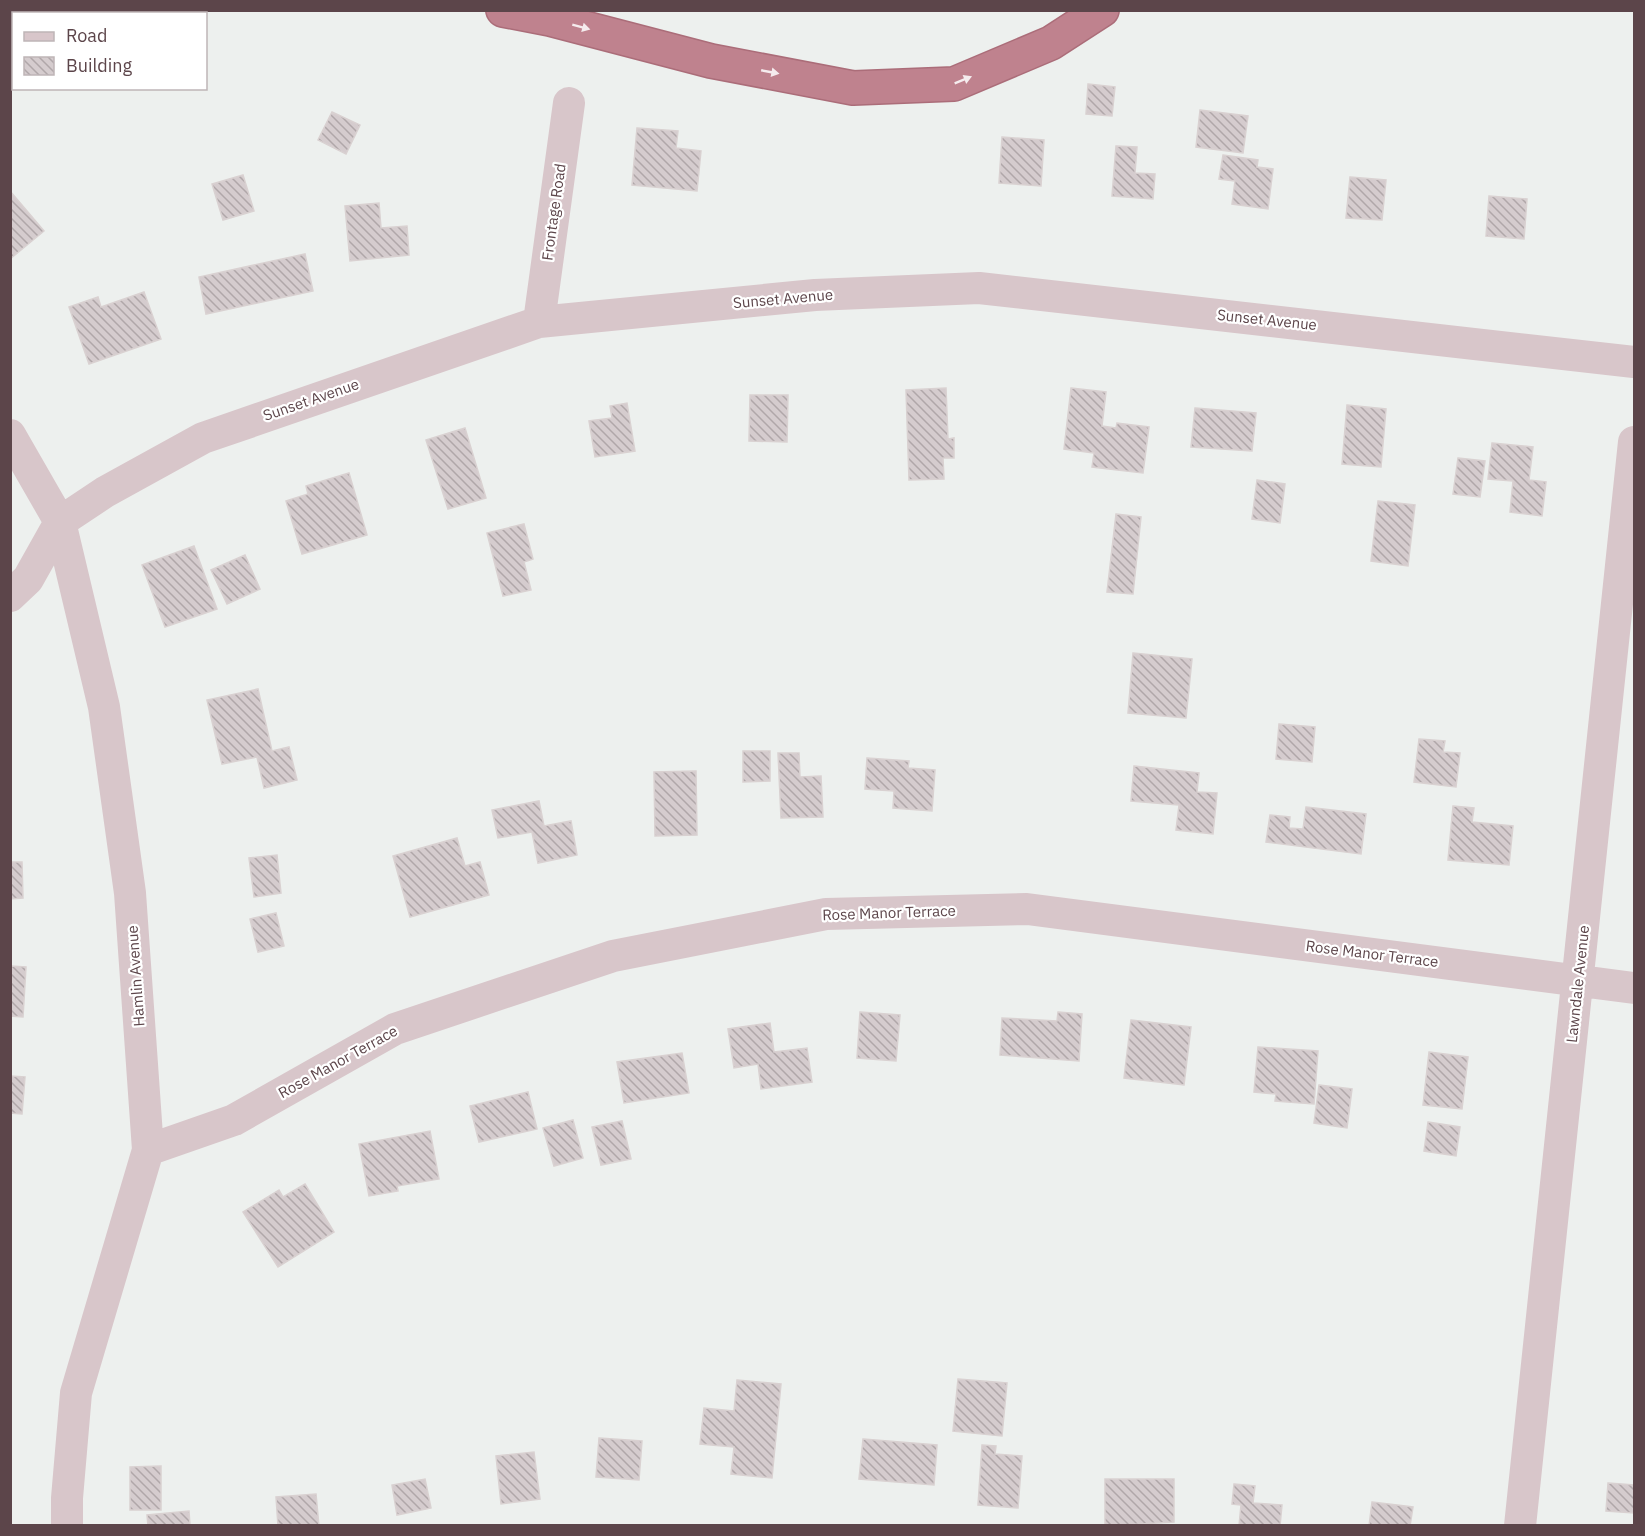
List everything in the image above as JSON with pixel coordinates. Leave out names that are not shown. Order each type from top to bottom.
[{"type":"highway","points":[[503,10],[550,19],[711,61],[853,88],[954,84],[1051,44],[1102,10]]},
{"type":"street","name":"Frontage Road","points":[[539,322],[569,103]]},
{"type":"street","name":"Sunset Avenue","points":[[10,596],[28,579],[60,522],[105,492],[203,438],[539,322],[815,295],[979,288],[1635,362]]},
{"type":"street","name":"Hamlin Avenue","points":[[10,435],[60,522],[108,730],[130,893],[148,1150],[76,1393],[67,1498],[67,1526]]},
{"type":"street","name":"Lawndale Avenue","points":[[1520,1526],[1635,442]]},
{"type":"street","name":"Rose Manor Terrace","points":[[148,1150],[234,1120],[395,1029],[613,956],[826,914],[1027,909],[1635,988]]},
{"type":"building","points":[[1088,84],[1115,87],[1112,116],[1086,114]]},
{"type":"building","points":[[1200,110],[1248,116],[1243,153],[1196,147]]},
{"type":"building","points":[[332,112],[360,125],[346,154],[318,140]]},
{"type":"building","points":[[637,128],[678,131],[676,148],[701,151],[697,191],[632,185]]},
{"type":"building","points":[[1002,137],[1044,140],[1041,186],[999,183]]},
{"type":"building","points":[[1116,146],[1137,147],[1135,173],[1155,174],[1153,199],[1112,196]]},
{"type":"building","points":[[1223,155],[1258,160],[1257,167],[1273,169],[1268,209],[1232,204],[1235,181],[1219,179]]},
{"type":"building","points":[[243,175],[254,211],[223,220],[212,184]]},
{"type":"building","points":[[1350,177],[1386,180],[1382,220],[1346,218]]},
{"type":"building","points":[[10,191],[44,231],[10,259]]},
{"type":"building","points":[[1489,196],[1527,199],[1524,239],[1486,236]]},
{"type":"building","points":[[379,203],[381,228],[407,226],[409,255],[350,261],[345,206]]},
{"type":"building","points":[[305,254],[313,291],[206,314],[199,277]]},
{"type":"building","points":[[144,292],[161,339],[89,364],[69,307],[98,297],[101,307]]},
{"type":"building","points":[[946,388],[948,439],[954,438],[954,458],[943,458],[944,479],[909,480],[906,390]]},
{"type":"building","points":[[1071,388],[1106,392],[1102,426],[1116,428],[1117,423],[1149,427],[1143,473],[1092,467],[1094,453],[1064,449]]},
{"type":"building","points":[[750,395],[788,395],[787,442],[749,441]]},
{"type":"building","points":[[627,403],[635,451],[595,457],[589,421],[612,418],[610,406]]},
{"type":"building","points":[[1347,405],[1386,409],[1381,467],[1342,464]]},
{"type":"building","points":[[1195,408],[1256,413],[1252,451],[1191,447]]},
{"type":"building","points":[[465,428],[486,498],[448,509],[426,440]]},
{"type":"building","points":[[1492,443],[1533,447],[1529,480],[1546,482],[1542,516],[1510,512],[1513,481],[1488,479]]},
{"type":"building","points":[[1458,458],[1485,461],[1480,497],[1453,494]]},
{"type":"building","points":[[349,473],[367,535],[302,554],[286,501],[308,494],[306,486]]},
{"type":"building","points":[[1257,480],[1285,484],[1280,523],[1252,519]]},
{"type":"building","points":[[1378,501],[1415,505],[1408,566],[1371,561]]},
{"type":"building","points":[[1116,514],[1141,517],[1133,594],[1107,592]]},
{"type":"building","points":[[524,524],[533,559],[524,562],[531,590],[503,596],[487,533]]},
{"type":"building","points":[[194,546],[217,609],[165,627],[142,565]]},
{"type":"building","points":[[245,555],[260,589],[227,604],[211,570]]},
{"type":"building","points":[[1133,653],[1192,659],[1186,718],[1128,713]]},
{"type":"building","points":[[258,689],[272,751],[289,747],[297,780],[264,788],[257,757],[222,764],[207,700]]},
{"type":"building","points":[[1279,724],[1315,727],[1312,762],[1276,759]]},
{"type":"building","points":[[1419,739],[1445,741],[1443,752],[1460,753],[1456,787],[1414,782]]},
{"type":"building","points":[[743,751],[770,751],[770,781],[743,782]]},
{"type":"building","points":[[778,753],[799,753],[800,777],[821,776],[823,817],[781,818]]},
{"type":"building","points":[[867,758],[909,761],[908,768],[935,770],[932,811],[893,808],[894,791],[865,789]]},
{"type":"building","points":[[1134,766],[1199,773],[1197,792],[1217,793],[1213,834],[1176,830],[1179,805],[1131,801]]},
{"type":"building","points":[[696,771],[697,835],[655,836],[654,772]]},
{"type":"building","points":[[539,801],[544,826],[571,821],[577,855],[538,863],[532,832],[498,838],[492,810]]},
{"type":"building","points":[[1453,806],[1474,808],[1472,822],[1513,826],[1509,865],[1448,860]]},
{"type":"building","points":[[1306,807],[1366,814],[1361,854],[1266,842],[1270,815],[1290,817],[1289,828],[1303,829]]},
{"type":"building","points":[[457,838],[465,866],[480,862],[489,895],[410,917],[393,856]]},
{"type":"building","points":[[277,855],[281,893],[254,897],[249,858]]},
{"type":"building","points":[[10,862],[22,862],[23,898],[10,899]]},
{"type":"building","points":[[276,913],[284,946],[258,952],[250,919]]},
{"type":"building","points":[[10,966],[26,967],[23,1017],[10,1016]]},
{"type":"building","points":[[860,1012],[900,1015],[896,1061],[857,1058]]},
{"type":"building","points":[[1058,1012],[1082,1014],[1079,1061],[1000,1055],[1002,1018],[1057,1021]]},
{"type":"building","points":[[1131,1020],[1191,1027],[1184,1085],[1124,1078]]},
{"type":"building","points":[[770,1023],[774,1052],[807,1048],[812,1082],[761,1089],[758,1064],[734,1068],[728,1029]]},
{"type":"building","points":[[1258,1047],[1318,1051],[1314,1104],[1275,1101],[1276,1094],[1254,1092]]},
{"type":"building","points":[[1429,1052],[1468,1057],[1462,1109],[1423,1105]]},
{"type":"building","points":[[682,1053],[689,1093],[624,1103],[617,1062]]},
{"type":"building","points":[[10,1076],[25,1077],[22,1114],[10,1113]]},
{"type":"building","points":[[1319,1085],[1352,1089],[1347,1128],[1314,1123]]},
{"type":"building","points":[[528,1092],[537,1129],[479,1142],[470,1106]]},
{"type":"building","points":[[573,1120],[583,1158],[554,1166],[543,1128]]},
{"type":"building","points":[[622,1121],[631,1159],[601,1165],[592,1127]]},
{"type":"building","points":[[1428,1122],[1460,1127],[1456,1156],[1424,1151]]},
{"type":"building","points":[[430,1131],[439,1179],[397,1186],[398,1191],[369,1196],[359,1144]]},
{"type":"building","points":[[305,1184],[334,1232],[278,1267],[243,1212],[279,1190],[283,1197]]},
{"type":"building","points":[[958,1379],[1007,1383],[1002,1436],[953,1431]]},
{"type":"building","points":[[737,1380],[781,1384],[772,1478],[731,1474],[734,1447],[700,1444],[704,1408],[734,1411]]},
{"type":"building","points":[[599,1438],[642,1441],[639,1480],[596,1477]]},
{"type":"building","points":[[863,1439],[937,1445],[934,1485],[859,1479]]},
{"type":"building","points":[[982,1445],[996,1446],[995,1454],[1022,1456],[1018,1508],[978,1505]]},
{"type":"building","points":[[534,1452],[540,1499],[501,1504],[496,1456]]},
{"type":"building","points":[[161,1466],[161,1510],[130,1510],[130,1467]]},
{"type":"building","points":[[425,1479],[431,1508],[397,1515],[392,1485]]},
{"type":"building","points":[[1105,1479],[1174,1479],[1174,1522],[1105,1526]]},
{"type":"building","points":[[1608,1483],[1634,1485],[1634,1513],[1606,1511]]},
{"type":"building","points":[[1234,1484],[1255,1486],[1253,1503],[1282,1505],[1280,1526],[1239,1526],[1241,1505],[1232,1504]]},
{"type":"building","points":[[316,1494],[319,1526],[278,1526],[276,1497]]},
{"type":"building","points":[[1372,1502],[1413,1507],[1410,1526],[1369,1526]]},
{"type":"building","points":[[189,1511],[190,1526],[148,1526],[147,1515]]}]
